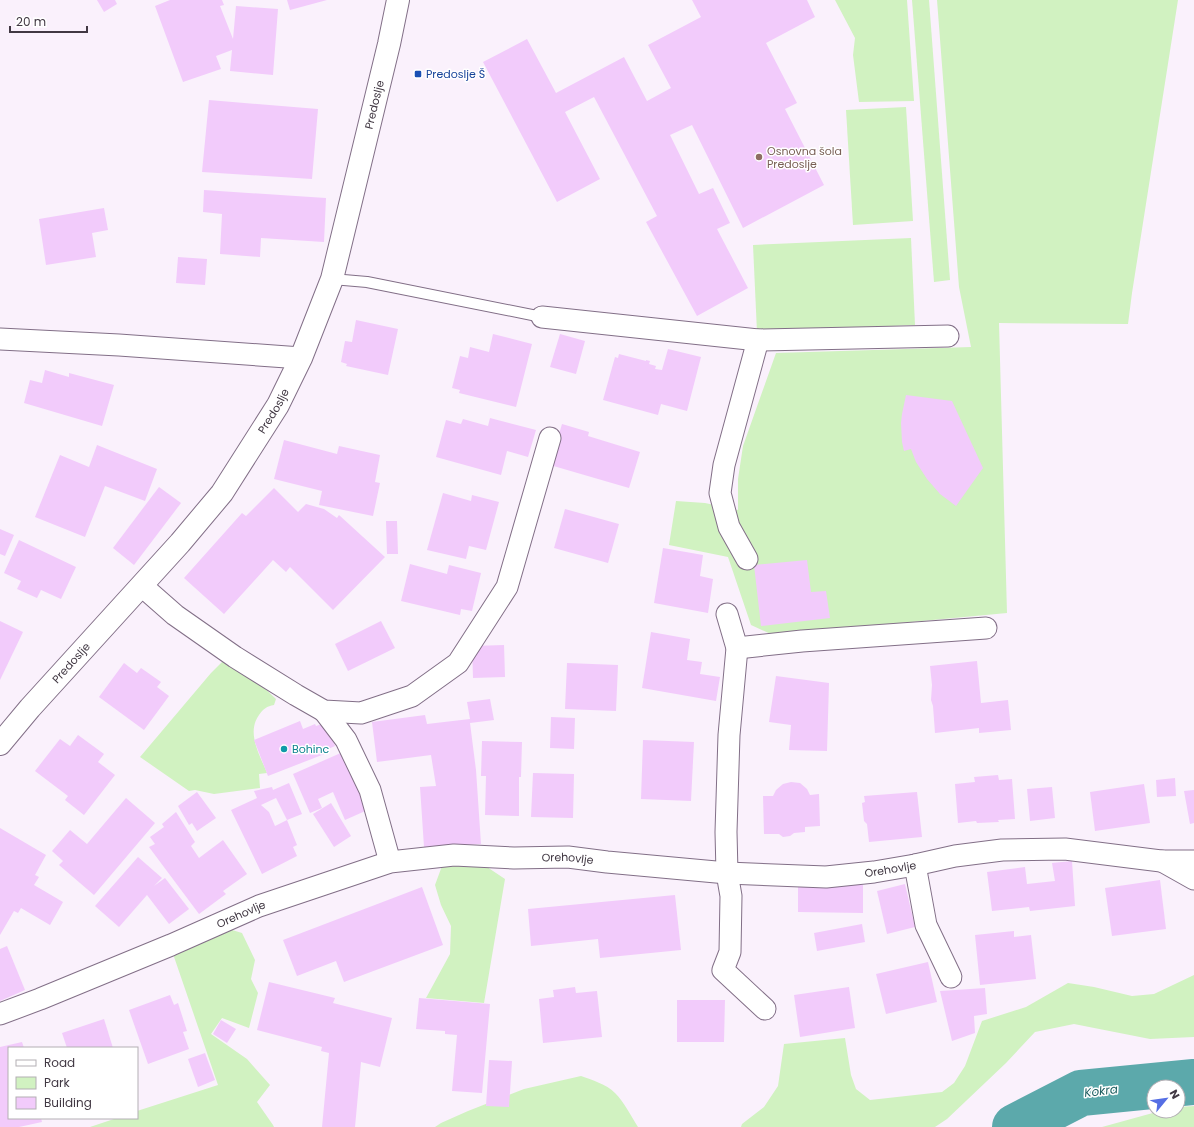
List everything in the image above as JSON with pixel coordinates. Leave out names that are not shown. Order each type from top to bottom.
[{"type":"street","name":"Predoslje","points":[[0,744],[30,708],[142,586],[222,493],[278,404],[301,358],[332,279],[389,44],[398,0]]},
{"type":"street","points":[[542,317],[758,340],[948,336]]},
{"type":"street","points":[[0,339],[119,345],[301,358]]},
{"type":"street","points":[[747,559],[730,527],[720,493],[724,465],[758,340]]},
{"type":"street","points":[[324,711],[360,713],[412,696],[458,663],[507,587],[550,438]]},
{"type":"street","points":[[142,586],[175,615],[235,657],[324,711],[346,740],[370,790],[390,862]]},
{"type":"street","points":[[728,614],[737,648],[729,735],[726,832],[727,873],[731,896],[730,952],[723,970],[765,1009]]},
{"type":"street","points":[[737,648],[802,641],[986,628]]},
{"type":"street","name":"Orehovlje","points":[[0,1014],[171,945],[259,906],[390,862],[454,855],[514,858],[568,857],[727,873],[826,877],[874,872],[955,856],[1002,850],[1065,849],[1161,861],[1194,861]]},
{"type":"street","name":"Orehovlje","points":[[1161,861],[1194,880]]},
{"type":"street","points":[[915,865],[926,925],[951,977]]},
{"type":"lane","points":[[332,279],[367,282],[542,317]]},
{"type":"green space","points":[[835,0],[907,0],[914,101],[859,102],[853,55],[855,38]]},
{"type":"green space","points":[[912,0],[929,0],[950,280],[934,282]]},
{"type":"green space","points":[[937,0],[1178,0],[1128,324],[999,323],[1007,613],[773,635],[751,625],[728,557],[669,545],[676,501],[705,503],[738,510],[738,479],[743,446],[776,353],[971,347],[959,287]]},
{"type":"green space","points":[[906,107],[913,221],[853,225],[846,110]]},
{"type":"green space","points":[[911,238],[915,325],[757,332],[753,245]]},
{"type":"green space","points":[[225,659],[257,681],[276,699],[274,705],[267,707],[261,713],[255,722],[254,729],[254,737],[258,751],[267,773],[259,774],[260,788],[214,794],[195,790],[189,791],[140,757],[211,673]]},
{"type":"green space","points":[[484,865],[505,879],[484,1003],[426,998],[450,954],[451,926],[441,905],[435,885],[442,866]]},
{"type":"green space","points":[[229,929],[242,933],[255,960],[251,979],[258,993],[249,1028],[222,1018],[211,1034],[247,1059],[270,1085],[257,1102],[274,1127],[90,1127],[114,1119],[138,1119],[138,1111],[218,1085],[172,951]]},
{"type":"green space","points":[[1194,975],[1194,1037],[1150,1039],[1074,1024],[1035,1032],[1006,1063],[947,1119],[935,1127],[741,1127],[742,1124],[764,1107],[778,1086],[784,1044],[845,1038],[851,1075],[856,1089],[870,1100],[942,1092],[954,1083],[965,1066],[982,1021],[1026,1007],[1068,983],[1094,987],[1132,996],[1154,994]]},
{"type":"green space","points":[[581,1076],[603,1085],[615,1093],[638,1127],[435,1127],[468,1111],[524,1089]]},
{"type":"green space","points":[[1186,1106],[1194,1106],[1194,1127],[1102,1127],[1146,1115],[1146,1119],[1186,1119]]},
{"type":"building","points":[[97,0],[115,0],[117,4],[104,12]]},
{"type":"building","points":[[170,0],[222,0],[224,5],[220,6],[233,39],[236,6],[278,9],[273,75],[230,71],[232,50],[216,56],[221,69],[183,82],[155,6]]},
{"type":"building","points":[[287,0],[327,0],[290,10]]},
{"type":"building","name":"Osnovna šola Predoslje","points":[[692,0],[807,0],[815,17],[766,43],[797,103],[785,109],[824,185],[743,228],[692,125],[670,135],[699,194],[713,188],[730,223],[717,229],[748,288],[697,316],[646,222],[657,216],[594,97],[565,112],[600,179],[557,202],[483,62],[527,39],[556,93],[624,57],[647,101],[671,88],[648,45],[701,17]]},
{"type":"building","points":[[209,100],[318,109],[312,179],[202,172]]},
{"type":"building","points":[[204,190],[326,198],[324,242],[261,238],[260,257],[220,254],[222,214],[203,212]]},
{"type":"building","points":[[104,208],[108,230],[92,233],[96,257],[46,265],[39,219]]},
{"type":"building","points":[[178,257],[207,259],[205,285],[176,283]]},
{"type":"building","points":[[356,320],[398,329],[388,375],[346,366],[347,364],[341,362],[345,341],[352,342]]},
{"type":"building","points":[[493,334],[532,344],[516,407],[459,393],[460,390],[452,388],[460,356],[468,358],[470,347],[489,352]]},
{"type":"building","points":[[560,334],[585,341],[576,374],[550,367]]},
{"type":"building","points":[[668,349],[701,357],[687,411],[661,404],[658,415],[603,400],[615,357],[618,358],[619,354],[650,361],[649,364],[656,366],[655,369],[662,370]]},
{"type":"building","points":[[45,370],[69,377],[69,373],[114,385],[102,426],[24,403],[30,380],[42,383]]},
{"type":"building","points":[[906,395],[952,401],[983,468],[956,506],[940,494],[927,479],[916,462],[911,449],[904,451],[901,423]]},
{"type":"building","points":[[490,418],[536,430],[528,457],[507,451],[501,475],[436,457],[446,420],[461,424],[463,419],[488,426]]},
{"type":"building","points":[[562,424],[589,432],[588,436],[640,452],[629,488],[550,465]]},
{"type":"building","points":[[284,440],[337,454],[339,446],[380,455],[375,482],[380,483],[373,516],[319,505],[322,491],[274,479]]},
{"type":"building","points":[[97,445],[157,469],[145,501],[105,486],[85,537],[35,517],[60,455],[89,467]]},
{"type":"building","points":[[159,487],[181,503],[134,565],[113,548]]},
{"type":"building","points":[[274,488],[298,512],[306,504],[324,509],[337,518],[339,515],[385,557],[333,610],[290,567],[286,572],[273,560],[224,614],[184,578],[242,513],[246,516]]},
{"type":"building","points":[[443,493],[471,501],[472,495],[499,502],[486,550],[469,546],[466,559],[427,550]]},
{"type":"building","points":[[565,509],[619,524],[608,563],[554,548]]},
{"type":"building","points":[[386,521],[397,521],[398,554],[387,554]]},
{"type":"building","points":[[0,529],[14,535],[5,556],[0,554]]},
{"type":"building","points":[[19,540],[76,567],[61,599],[41,590],[37,598],[17,589],[21,581],[4,573]]},
{"type":"building","points":[[663,548],[703,555],[700,576],[713,579],[708,613],[654,603]]},
{"type":"building","points":[[807,560],[811,592],[826,591],[830,618],[761,626],[754,565]]},
{"type":"building","points":[[410,564],[447,574],[449,565],[481,573],[472,611],[461,609],[460,615],[401,601]]},
{"type":"building","points":[[0,621],[23,632],[0,680]]},
{"type":"building","points":[[381,621],[395,648],[348,671],[335,644]]},
{"type":"building","points":[[651,632],[690,639],[687,660],[702,662],[700,674],[720,677],[716,701],[642,688]]},
{"type":"building","points":[[504,645],[505,677],[473,678],[472,646]]},
{"type":"building","points":[[977,661],[981,703],[1008,700],[1011,730],[979,733],[979,728],[935,733],[933,706],[931,700],[932,685],[930,666]]},
{"type":"building","points":[[124,663],[137,673],[141,668],[161,682],[157,687],[169,696],[144,730],[99,697]]},
{"type":"building","points":[[567,663],[618,665],[616,711],[565,709]]},
{"type":"building","points":[[776,676],[829,683],[827,751],[789,750],[791,725],[769,722]]},
{"type":"building","points":[[490,699],[494,720],[470,723],[476,770],[481,844],[424,847],[420,787],[436,786],[431,755],[377,762],[372,722],[425,715],[427,724],[470,719],[467,702]]},
{"type":"building","points":[[551,717],[575,718],[574,749],[550,748]]},
{"type":"building","name":"Bohinc","points":[[300,721],[303,729],[315,724],[316,726],[325,723],[335,746],[326,750],[327,753],[268,776],[254,740]]},
{"type":"building","points":[[78,735],[104,754],[98,762],[115,775],[84,815],[65,800],[68,796],[35,771],[60,739],[70,746]]},
{"type":"building","points":[[643,740],[694,742],[691,801],[641,799]]},
{"type":"building","points":[[482,741],[522,742],[521,777],[519,777],[519,816],[485,815],[486,776],[481,776]]},
{"type":"building","points":[[343,752],[372,808],[345,820],[333,792],[318,799],[322,808],[310,813],[293,774]]},
{"type":"building","points":[[533,773],[574,774],[573,818],[531,817]]},
{"type":"building","points":[[998,775],[999,780],[1012,779],[1015,819],[998,820],[999,822],[977,823],[976,821],[958,823],[955,784],[975,782],[974,777]]},
{"type":"building","points":[[1175,778],[1176,796],[1157,797],[1156,780]]},
{"type":"building","points":[[791,782],[800,783],[807,789],[810,795],[819,794],[820,826],[805,827],[805,832],[794,833],[790,836],[783,837],[779,834],[764,834],[763,796],[773,796],[776,790],[783,784]]},
{"type":"building","points":[[289,783],[302,814],[287,820],[297,845],[293,847],[297,856],[262,874],[231,810],[257,798],[254,791],[272,787],[273,790]],"holes":[[[276,798],[287,820],[275,826],[269,812],[261,805]]]},
{"type":"building","points":[[1144,784],[1150,823],[1095,831],[1090,792]]},
{"type":"building","points":[[1052,787],[1055,818],[1030,821],[1027,789]]},
{"type":"building","points":[[1194,790],[1194,823],[1190,824],[1184,791]]},
{"type":"building","points":[[197,792],[216,818],[197,831],[192,823],[189,825],[178,806]]},
{"type":"building","points":[[917,792],[922,837],[869,842],[867,824],[864,821],[862,803],[865,802],[864,796]]},
{"type":"building","points":[[126,798],[155,823],[94,895],[59,865],[63,861],[52,851],[70,830],[87,844]]},
{"type":"building","points":[[331,803],[351,836],[334,847],[313,814]]},
{"type":"building","points":[[176,812],[195,842],[191,846],[199,858],[223,840],[247,874],[223,891],[226,894],[199,914],[149,847],[155,844],[150,837],[164,827],[162,824]]},
{"type":"building","points":[[0,828],[46,855],[35,875],[39,877],[34,885],[63,902],[50,925],[21,908],[18,913],[14,911],[0,935]]},
{"type":"building","points":[[138,857],[162,878],[154,886],[165,878],[189,909],[169,924],[147,895],[119,927],[95,906]]},
{"type":"building","points":[[1072,861],[1075,906],[1030,911],[1029,907],[992,911],[987,872],[1025,867],[1027,884],[1055,881],[1052,863]]},
{"type":"building","points":[[1160,880],[1166,929],[1112,936],[1105,888]]},
{"type":"building","points":[[798,884],[863,885],[863,913],[798,912]]},
{"type":"building","points":[[905,884],[915,927],[887,934],[877,891]]},
{"type":"building","points":[[422,887],[443,945],[344,982],[336,961],[297,976],[283,940]]},
{"type":"building","points":[[675,895],[681,950],[600,958],[598,939],[531,946],[528,909]]},
{"type":"building","points":[[862,924],[865,942],[817,951],[814,933]]},
{"type":"building","points":[[1014,931],[1014,937],[1031,935],[1036,979],[980,985],[975,935]]},
{"type":"building","points":[[7,946],[25,990],[0,1001],[0,949]]},
{"type":"building","points":[[928,962],[937,1002],[886,1014],[876,974]]},
{"type":"building","points":[[269,982],[335,998],[333,1003],[392,1018],[380,1067],[361,1062],[355,1127],[322,1127],[329,1053],[321,1051],[322,1047],[257,1030]]},
{"type":"building","points":[[575,987],[576,993],[597,991],[602,1037],[543,1043],[539,999],[554,997],[553,990]]},
{"type":"building","points":[[849,987],[855,1028],[800,1037],[794,995]]},
{"type":"building","points":[[985,988],[987,1014],[974,1016],[975,1033],[952,1041],[940,991]]},
{"type":"building","points":[[170,995],[174,1005],[178,1003],[187,1031],[183,1032],[189,1049],[148,1064],[129,1010]]},
{"type":"building","points":[[419,998],[490,1004],[482,1093],[452,1091],[457,1035],[445,1034],[445,1031],[416,1029]]},
{"type":"building","points":[[677,1000],[725,1000],[724,1042],[677,1042]]},
{"type":"building","points":[[104,1019],[113,1047],[67,1047],[62,1033]]},
{"type":"building","points":[[221,1020],[236,1029],[227,1043],[213,1034]]},
{"type":"building","points":[[22,1042],[24,1047],[8,1047],[8,1119],[41,1119],[42,1122],[19,1127],[0,1127],[0,1047]]},
{"type":"building","points":[[205,1053],[215,1080],[198,1087],[188,1059]]},
{"type":"building","points":[[489,1060],[512,1061],[509,1107],[486,1106]]},
{"type":"waterway","name":"Kokra","points":[[1015,1127],[1081,1093],[1194,1082]]},
{"type":"place","name":"Predoslje Š","points":[[418,74]]},
{"type":"place","name":"Osnovna šola Predoslje","points":[[759,157]]},
{"type":"place","name":"Bohinc","points":[[284,749]]}]
